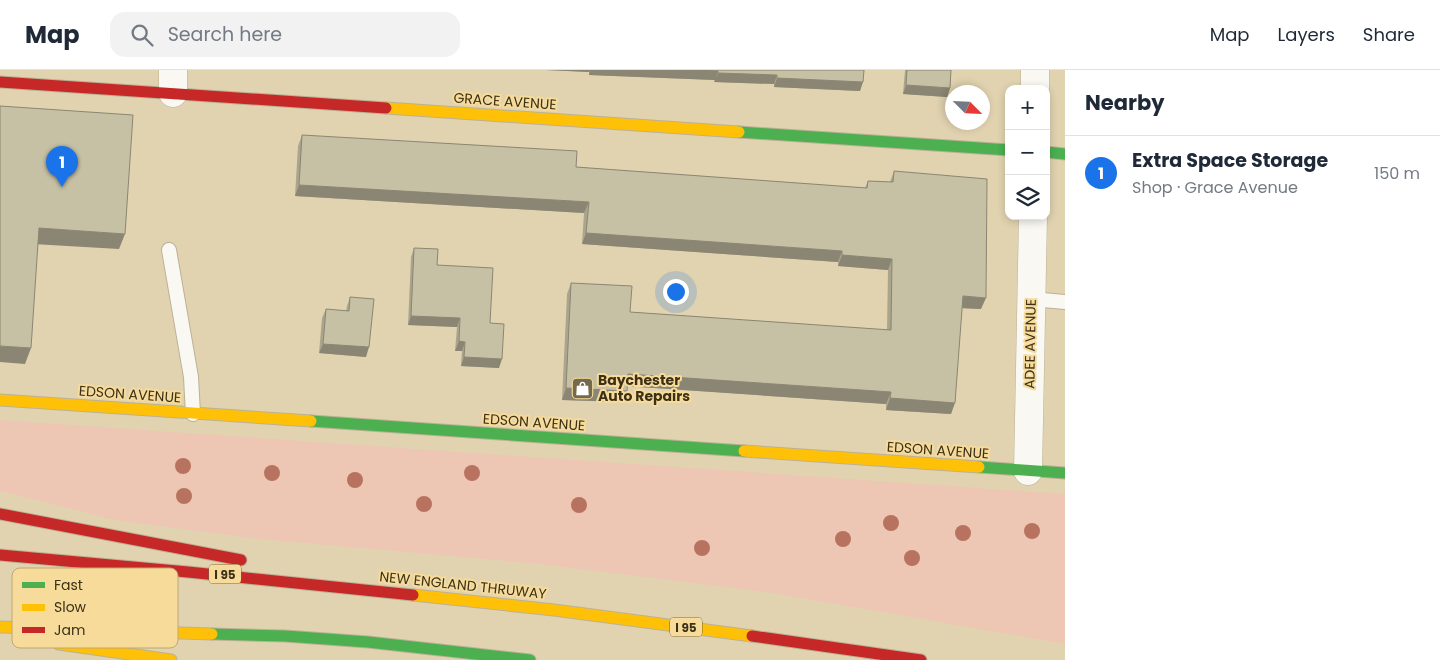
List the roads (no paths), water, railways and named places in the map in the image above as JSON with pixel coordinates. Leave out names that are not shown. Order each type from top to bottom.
[{"type":"main road","name":"GRACE AVENUE","points":[[0,82],[173,82],[1005,150]]},
{"type":"main road","points":[[1050,152],[1065,154]]},
{"type":"main road","name":"EDSON AVENUE","points":[[0,400],[1065,474]]},
{"type":"main road","points":[[0,514],[254,562]]},
{"type":"main road","name":"NEW ENGLAND THRUWAY","points":[[0,555],[155,568]]},
{"type":"main road","name":"NEW ENGLAND THRUWAY","points":[[178,570],[512,605],[695,628],[921,660]]},
{"type":"main road","points":[[312,573],[449,599]]},
{"type":"main road","points":[[178,632],[285,636],[368,642],[530,660]]},
{"type":"main road","points":[[83,648],[171,660]]},
{"type":"street","points":[[1035,70],[1035,85]]},
{"type":"street","name":"ADEE AVENUE","points":[[1028,471],[1032,220]]},
{"type":"lane","points":[[169,250],[191,377],[193,414]]},
{"type":"lane","points":[[1031,299],[1065,302]]},
{"type":"place","name":"Extra Space Storage","points":[[62,187]]},
{"type":"place","name":"Baychester Auto Repairs","points":[[582,388]]}]
